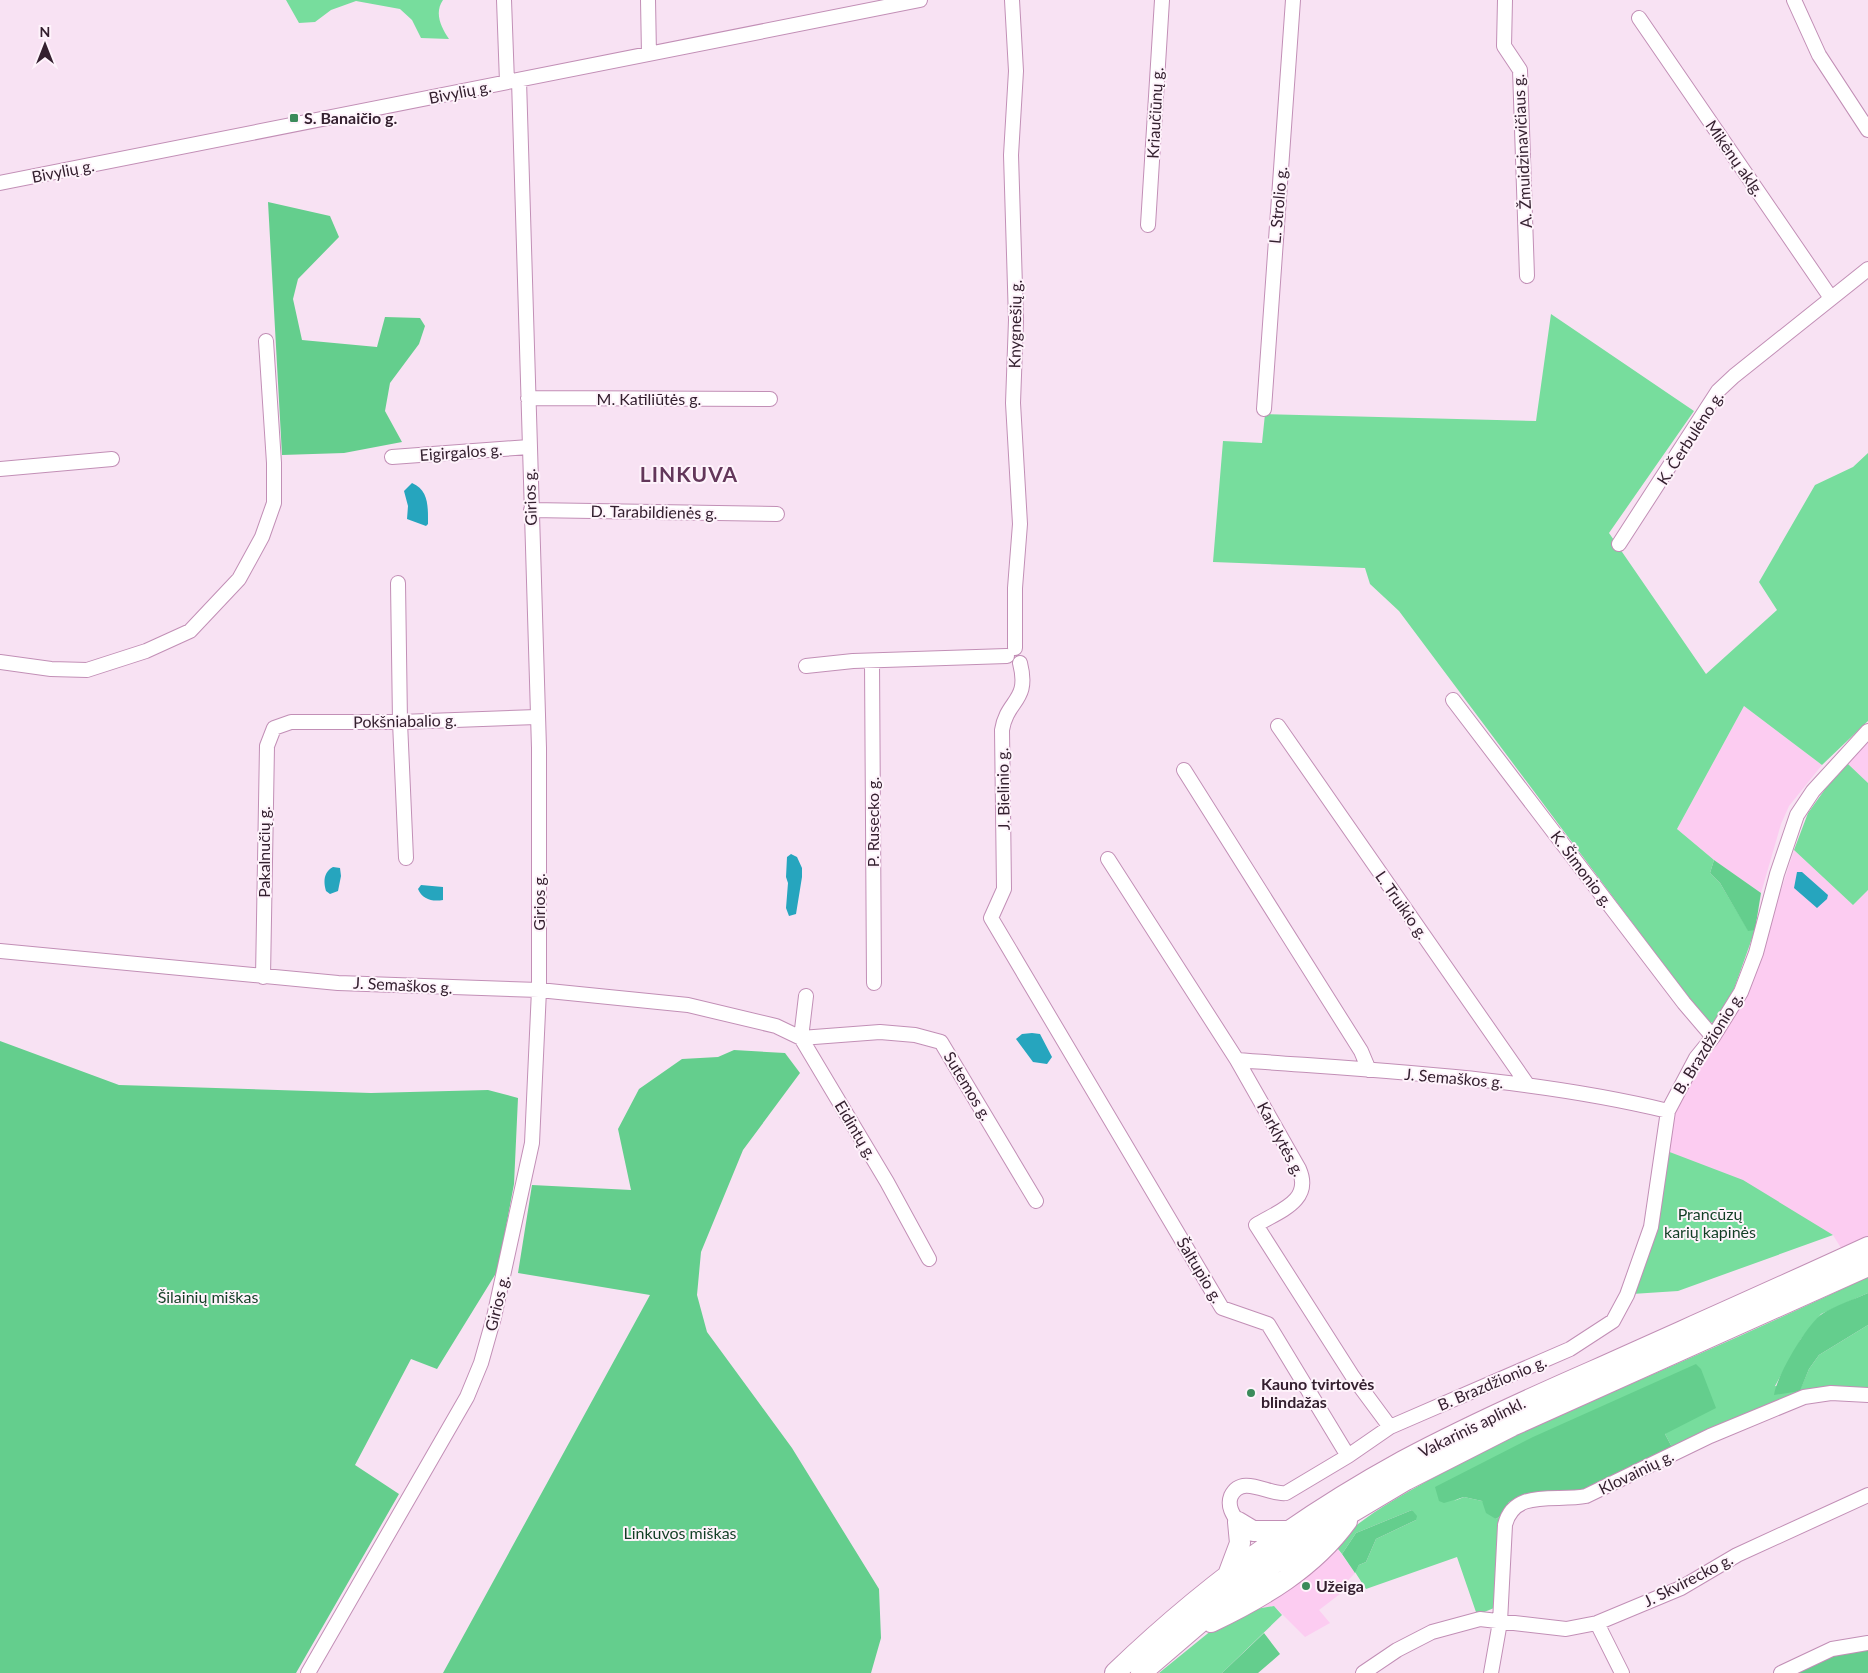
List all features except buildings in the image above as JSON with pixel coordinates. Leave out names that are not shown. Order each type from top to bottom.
[{"type":"highway","name":"Vakarinis aplinkl.","points":[[1115,1673],[1227,1576],[1290,1531],[1370,1480],[1450,1436],[1868,1247]]},
{"type":"highway","name":"Vakarinis aplinkl.","points":[[1140,1673],[1182,1635],[1262,1597],[1321,1553],[1355,1509],[1439,1462],[1512,1426],[1868,1266]]},
{"type":"highway","points":[[1238,1522],[1253,1531],[1290,1531]]},
{"type":"highway","points":[[1227,1576],[1240,1543],[1238,1522]]},
{"type":"street","name":"Girios g.","points":[[308,1673],[467,1397],[481,1363],[494,1317],[532,1143],[539,990],[540,748],[537,717],[528,398],[513,81],[504,0]]},
{"type":"street","points":[[648,0],[649,54]]},
{"type":"street","name":"Bivylių g.","points":[[0,183],[920,0]]},
{"type":"street","name":"Knygnešių g.","points":[[1012,0],[1016,71],[1011,155],[1016,320],[1013,403],[1020,524],[1011,652],[1020,650],[1023,655],[1020,663]]},
{"type":"street","name":"Kriaučiūnų g.","points":[[1148,225],[1162,0]]},
{"type":"street","name":"L. Strolio g.","points":[[1264,409],[1293,0]]},
{"type":"street","name":"A. Žmuidzinavičiaus g.","points":[[1505,0],[1504,46],[1520,70],[1527,276]]},
{"type":"street","points":[[1794,0],[1819,55],[1868,130]]},
{"type":"street","name":"Mikėnų aklg.","points":[[1639,18],[1832,298]]},
{"type":"street","name":"K. Čerbulėno g.","points":[[1619,544],[1718,391],[1868,269]]},
{"type":"street","points":[[0,662],[51,669],[87,670],[146,651],[190,631],[240,579],[262,537],[274,503],[274,463],[266,341]]},
{"type":"street","name":"M. Katiliūtės g.","points":[[528,398],[770,399]]},
{"type":"street","name":"Eigirgalos g.","points":[[392,458],[529,447]]},
{"type":"street","points":[[0,469],[112,459]]},
{"type":"street","name":"D. Tarabildienės g.","points":[[531,510],[777,514]]},
{"type":"street","points":[[398,583],[400,722],[406,858]]},
{"type":"street","points":[[806,666],[1011,652]]},
{"type":"street","name":"P. Rusecko g.","points":[[872,661],[874,983]]},
{"type":"street","name":"J. Bielinio g.","points":[[991,918],[1004,889],[1002,730],[1004,720],[1022,692],[1020,663]]},
{"type":"street","name":"K. Šimonio g.","points":[[1452,700],[1684,1003],[1713,1037]]},
{"type":"street","name":"Pokšniabalio g.","points":[[274,728],[291,722],[400,722],[537,717]]},
{"type":"street","name":"L. Truikio g.","points":[[1278,726],[1527,1084]]},
{"type":"street","name":"Pakalnučių g.","points":[[262,977],[267,746],[274,728]]},
{"type":"street","name":"B. Brazdžionio g.","points":[[1348,1456],[1390,1427],[1570,1349],[1613,1321],[1627,1295],[1652,1227],[1668,1110],[1696,1058],[1713,1037],[1740,992],[1763,929],[1777,874],[1797,815],[1813,791],[1868,731]]},
{"type":"street","points":[[1184,770],[1361,1051],[1369,1070]]},
{"type":"street","name":"Karklytės g.","points":[[1108,859],[1237,1060],[1304,1180],[1301,1192],[1294,1202],[1256,1225],[1353,1377],[1390,1427]]},
{"type":"street","name":"Šaltupio g.","points":[[991,918],[1222,1308],[1268,1324],[1348,1456]]},
{"type":"street","name":"J. Semaškos g.","points":[[0,951],[262,977],[421,987],[539,990],[688,1005],[776,1026],[801,1038]]},
{"type":"street","points":[[801,1038],[806,996]]},
{"type":"street","name":"Sutemos g.","points":[[801,1038],[880,1032],[914,1035],[942,1042],[1036,1201]]},
{"type":"street","name":"Eidintų g.","points":[[801,1038],[887,1182],[929,1259]]},
{"type":"street","name":"J. Semaškos g.","points":[[1237,1060],[1527,1084],[1617,1098],[1668,1110]]},
{"type":"street","name":"Klovainių g.","points":[[1491,1673],[1500,1622],[1505,1525],[1508,1512],[1521,1501],[1569,1499],[1586,1496],[1710,1436],[1804,1397],[1831,1393],[1868,1395]]},
{"type":"street","points":[[1238,1522],[1230,1506],[1230,1498],[1234,1492],[1251,1485],[1259,1486],[1278,1495],[1286,1493],[1348,1456]]},
{"type":"street","name":"J. Skvirecko g.","points":[[1363,1673],[1397,1650],[1432,1632],[1480,1618],[1566,1629],[1597,1623],[1681,1588],[1737,1555],[1868,1495]]},
{"type":"street","points":[[1597,1623],[1622,1673]]},
{"type":"street","points":[[1782,1673],[1832,1649],[1868,1643]]},
{"type":"shaded area","points":[[1744,706],[1822,765],[1789,806],[1781,824],[1761,893],[1714,860],[1677,829]]},
{"type":"shaded area","points":[[1868,742],[1868,783],[1848,764]]},
{"type":"shaded area","points":[[1794,850],[1853,905],[1868,890],[1868,1236],[1841,1248],[1833,1235],[1667,1151],[1673,1117],[1680,1097],[1700,1063],[1733,1019],[1751,984]]},
{"type":"shaded area","points":[[1334,1544],[1355,1573],[1338,1591],[1340,1594],[1319,1610],[1330,1623],[1305,1637],[1274,1606],[1244,1611]]},
{"type":"green space","points":[[286,0],[443,0],[440,5],[439,15],[443,30],[449,39],[421,38],[412,20],[400,9],[356,1],[331,10],[315,22],[299,23]]},
{"type":"green space","points":[[268,202],[330,216],[339,237],[298,279],[293,299],[302,340],[377,347],[385,317],[420,318],[425,326],[419,344],[390,383],[385,411],[402,442],[344,453],[282,455]]},
{"type":"green space","points":[[1551,314],[1694,411],[1609,533],[1706,674],[1777,610],[1759,582],[1815,485],[1853,467],[1868,453],[1868,721],[1822,765],[1744,706],[1677,829],[1714,860],[1710,873],[1720,883],[1748,930],[1755,930],[1734,989],[1715,1024],[1705,1020],[1399,611],[1370,584],[1365,568],[1213,562],[1223,441],[1262,443],[1265,414],[1536,421]]},
{"type":"green space","points":[[1848,764],[1868,783],[1868,890],[1853,905],[1794,850],[1808,813],[1828,785]]},
{"type":"green space","points":[[1714,860],[1761,893],[1755,930],[1748,931],[1720,883],[1710,873]]},
{"type":"green space","name":"Šilainių miškas","points":[[0,1041],[119,1085],[371,1093],[488,1090],[518,1098],[514,1184],[498,1270],[437,1369],[411,1359],[355,1465],[399,1494],[296,1673],[0,1673]]},
{"type":"green space","name":"Linkuvos miškas","points":[[734,1050],[785,1053],[800,1073],[743,1150],[701,1252],[697,1295],[707,1332],[792,1448],[879,1589],[881,1638],[871,1673],[443,1673],[650,1295],[518,1273],[532,1185],[631,1190],[618,1129],[639,1089],[682,1059],[718,1057]]},
{"type":"green space","name":"Prancūzų karių kapinės","points":[[1667,1151],[1743,1180],[1833,1235],[1678,1291],[1632,1294]]},
{"type":"green space","points":[[1868,1277],[1868,1293],[1821,1314],[1801,1339],[1775,1386],[1800,1390],[1809,1369],[1819,1355],[1868,1325],[1868,1393],[1834,1390],[1674,1451],[1665,1434],[1701,1369],[1454,1501],[1464,1497],[1482,1501],[1496,1519],[1502,1515],[1494,1608],[1477,1615],[1457,1557],[1366,1589],[1355,1572],[1359,1565],[1366,1562],[1376,1539],[1416,1520],[1412,1510],[1356,1533],[1342,1554],[1334,1544],[1356,1525],[1380,1509],[1476,1455]]},
{"type":"green space","points":[[1868,1293],[1868,1325],[1819,1355],[1809,1369],[1800,1391],[1774,1395],[1786,1364],[1808,1328],[1822,1314]]},
{"type":"green space","points":[[1696,1364],[1701,1369],[1716,1408],[1665,1434],[1674,1451],[1586,1492],[1527,1495],[1509,1502],[1502,1515],[1496,1519],[1486,1513],[1482,1501],[1464,1497],[1444,1503],[1439,1501],[1435,1487],[1533,1437]]},
{"type":"green space","points":[[1412,1510],[1417,1516],[1416,1520],[1376,1539],[1366,1562],[1359,1565],[1355,1573],[1342,1554],[1356,1533]]},
{"type":"green space","points":[[1274,1606],[1282,1615],[1222,1673],[1159,1673],[1223,1621],[1244,1611]]},
{"type":"green space","points":[[1264,1633],[1280,1654],[1258,1673],[1222,1673]]},
{"type":"green space","points":[[1868,1648],[1868,1673],[1793,1673],[1823,1658]]},
{"type":"water","points":[[412,483],[418,486],[425,495],[428,511],[428,524],[426,526],[407,519],[408,506],[404,491]]},
{"type":"water","points":[[791,854],[797,857],[802,868],[802,877],[796,914],[789,916],[786,908],[788,883],[786,877],[787,857]]},
{"type":"water","points":[[333,867],[340,868],[341,876],[338,891],[330,894],[326,891],[325,880],[326,874]]},
{"type":"water","points":[[1797,872],[1802,872],[1828,895],[1827,899],[1817,908],[1794,888]]},
{"type":"water","points":[[421,885],[443,887],[443,900],[435,901],[425,897],[418,889]]},
{"type":"water","points":[[1022,1034],[1040,1034],[1052,1057],[1047,1064],[1033,1062],[1016,1039]]},
{"type":"place","name":"S. Banaičio g.","points":[[294,118]]},
{"type":"place","name":"Kauno tvirtovės blindažas","points":[[1251,1393]]},
{"type":"place","name":"Užeiga","points":[[1306,1586]]},
{"type":"district","name":"LINKUVA","points":[[689,475]]}]
